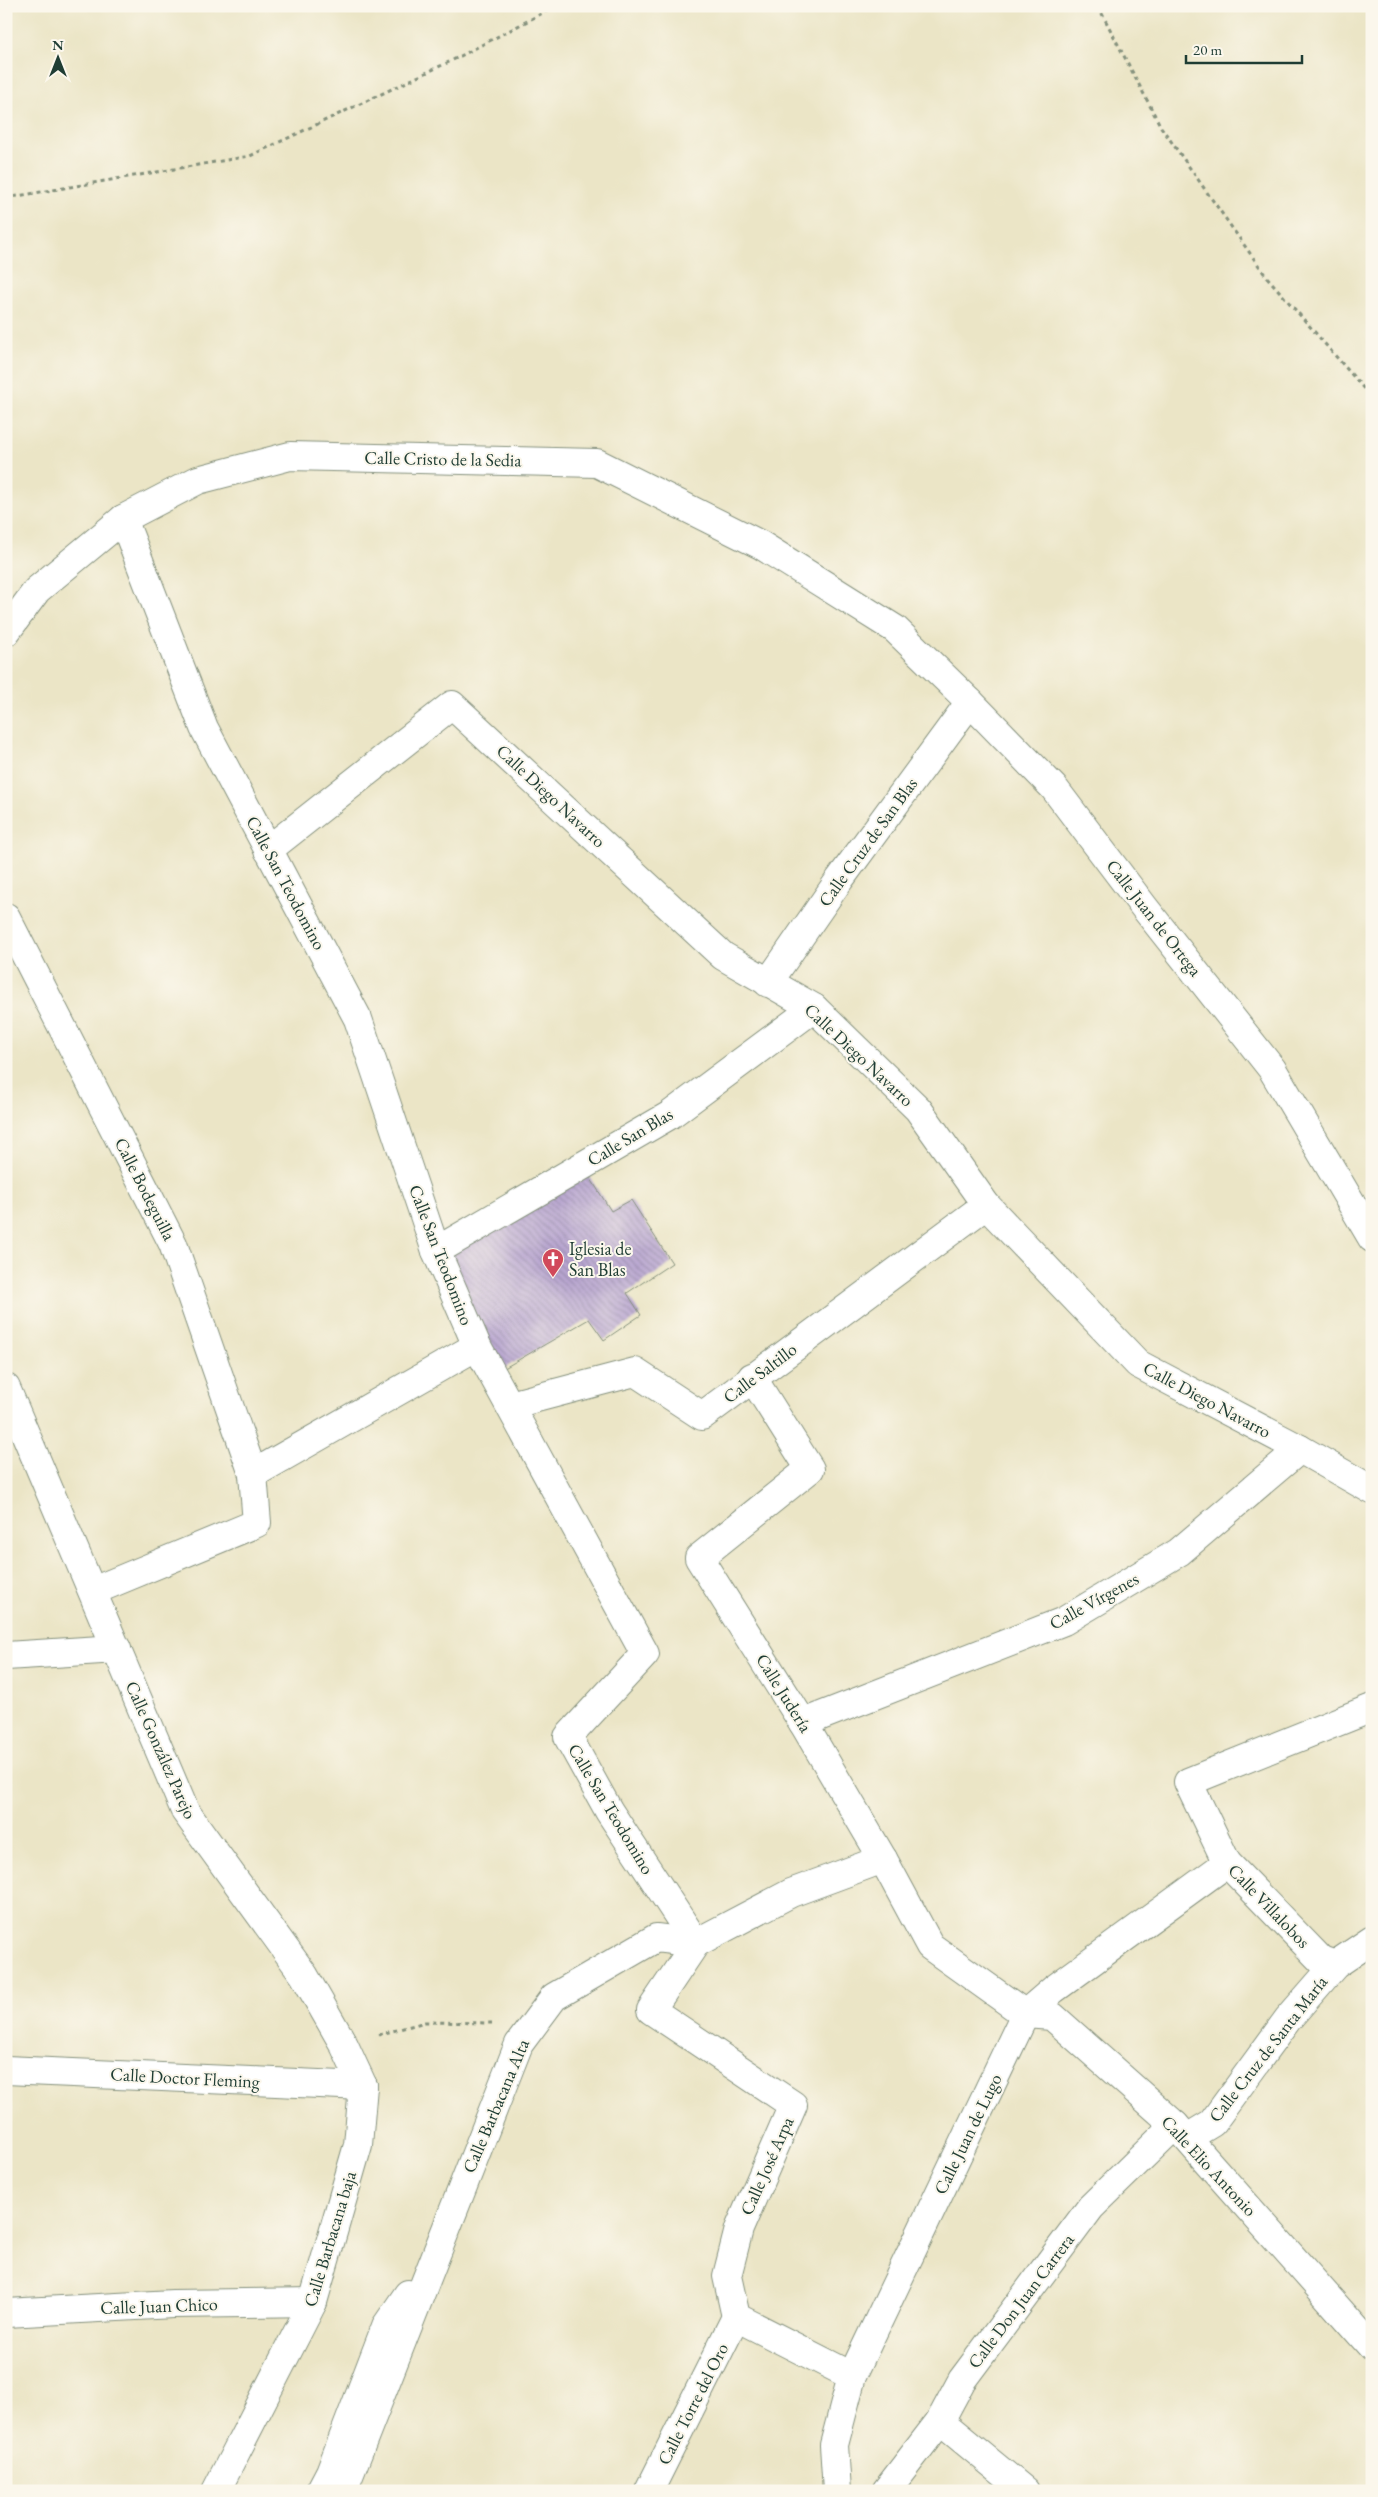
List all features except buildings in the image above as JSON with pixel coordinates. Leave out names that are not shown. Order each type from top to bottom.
[{"type":"street","name":"Calle Cristo de la Sedia","points":[[6,632],[37,590],[123,519],[198,480],[290,456],[598,463],[761,545],[895,629]]},
{"type":"street","name":"Calle San Teodomino","points":[[123,519],[204,728],[358,1020],[436,1251],[477,1346],[645,1654],[568,1737],[609,1812],[696,1943]]},
{"type":"street","name":"Calle Juan de Ortega","points":[[895,629],[1054,788],[1144,907],[1272,1069],[1372,1238]]},
{"type":"street","name":"Calle Cruz de San Blas","points":[[768,983],[840,879],[970,702]]},
{"type":"street","name":"Calle Diego Navarro","points":[[268,850],[452,705],[723,956],[814,1008],[918,1109],[986,1205],[1138,1364],[1300,1449],[1372,1490]]},
{"type":"street","name":"Calle Bodeguilla","points":[[6,917],[173,1244],[253,1474],[257,1523],[94,1591]]},
{"type":"street","name":"Calle San Blas","points":[[436,1251],[670,1115],[814,1008]]},
{"type":"street","name":"Calle Saltillo","points":[[510,1405],[635,1372],[702,1416],[986,1205]]},
{"type":"street","points":[[253,1474],[477,1346]]},
{"type":"street","name":"Calle Judería","points":[[752,1377],[810,1469],[699,1558],[803,1723],[883,1859],[930,1946],[1025,2014]]},
{"type":"street","name":"Calle González Parejo","points":[[6,1389],[94,1591],[185,1812],[304,1975],[344,2045],[363,2086]]},
{"type":"street","name":"Calle Vírgenes","points":[[803,1723],[1064,1621],[1179,1552],[1300,1449]]},
{"type":"street","points":[[6,1656],[117,1649]]},
{"type":"street","name":"Calle Villalobos","points":[[1335,1964],[1321,1960],[1227,1863],[1188,1782],[1372,1708]]},
{"type":"street","points":[[696,1943],[791,1893],[883,1859]]},
{"type":"street","name":"Calle Juan de Lugo","points":[[838,2491],[834,2444],[852,2376],[1025,2014],[1054,1989],[1227,1863]]},
{"type":"street","name":"Calle Barbacana Alta","points":[[343,2491],[519,2044],[554,1997],[656,1938],[696,1943]]},
{"type":"street","name":"Calle José Arpa","points":[[696,1943],[650,2010],[793,2105],[739,2229],[727,2276],[736,2317]]},
{"type":"street","name":"Calle Cruz de Santa María","points":[[1181,2132],[1212,2123],[1288,2020],[1335,1964],[1370,1944]]},
{"type":"street","name":"Calle Elio Antonio","points":[[1025,2014],[1052,2016],[1181,2132],[1372,2347]]},
{"type":"street","name":"Calle Doctor Fleming","points":[[6,2070],[363,2086]]},
{"type":"street","name":"Calle Barbacana baja","points":[[216,2491],[313,2302],[358,2145],[363,2086]]},
{"type":"street","name":"Calle Don Juan Carrera","points":[[886,2491],[940,2421],[962,2380],[1091,2207],[1181,2132]]},
{"type":"street","name":"Calle Barbacana Alta","points":[[320,2491],[386,2326],[436,2253]]},
{"type":"street","name":"Calle Juan Chico","points":[[6,2312],[173,2304],[313,2302]]},
{"type":"street","points":[[736,2317],[852,2376]]},
{"type":"street","name":"Calle Torre del Oro","points":[[649,2491],[736,2317]]},
{"type":"street","points":[[940,2421],[1025,2491]]},
{"type":"path","points":[[6,198],[250,156],[451,61],[556,6]]},
{"type":"path","points":[[1098,6],[1161,127],[1266,276],[1372,398]]},
{"type":"path","points":[[344,2045],[425,2022],[534,2023]]},
{"type":"place","name":"Iglesia de San Blas","points":[[553,1278]]}]
